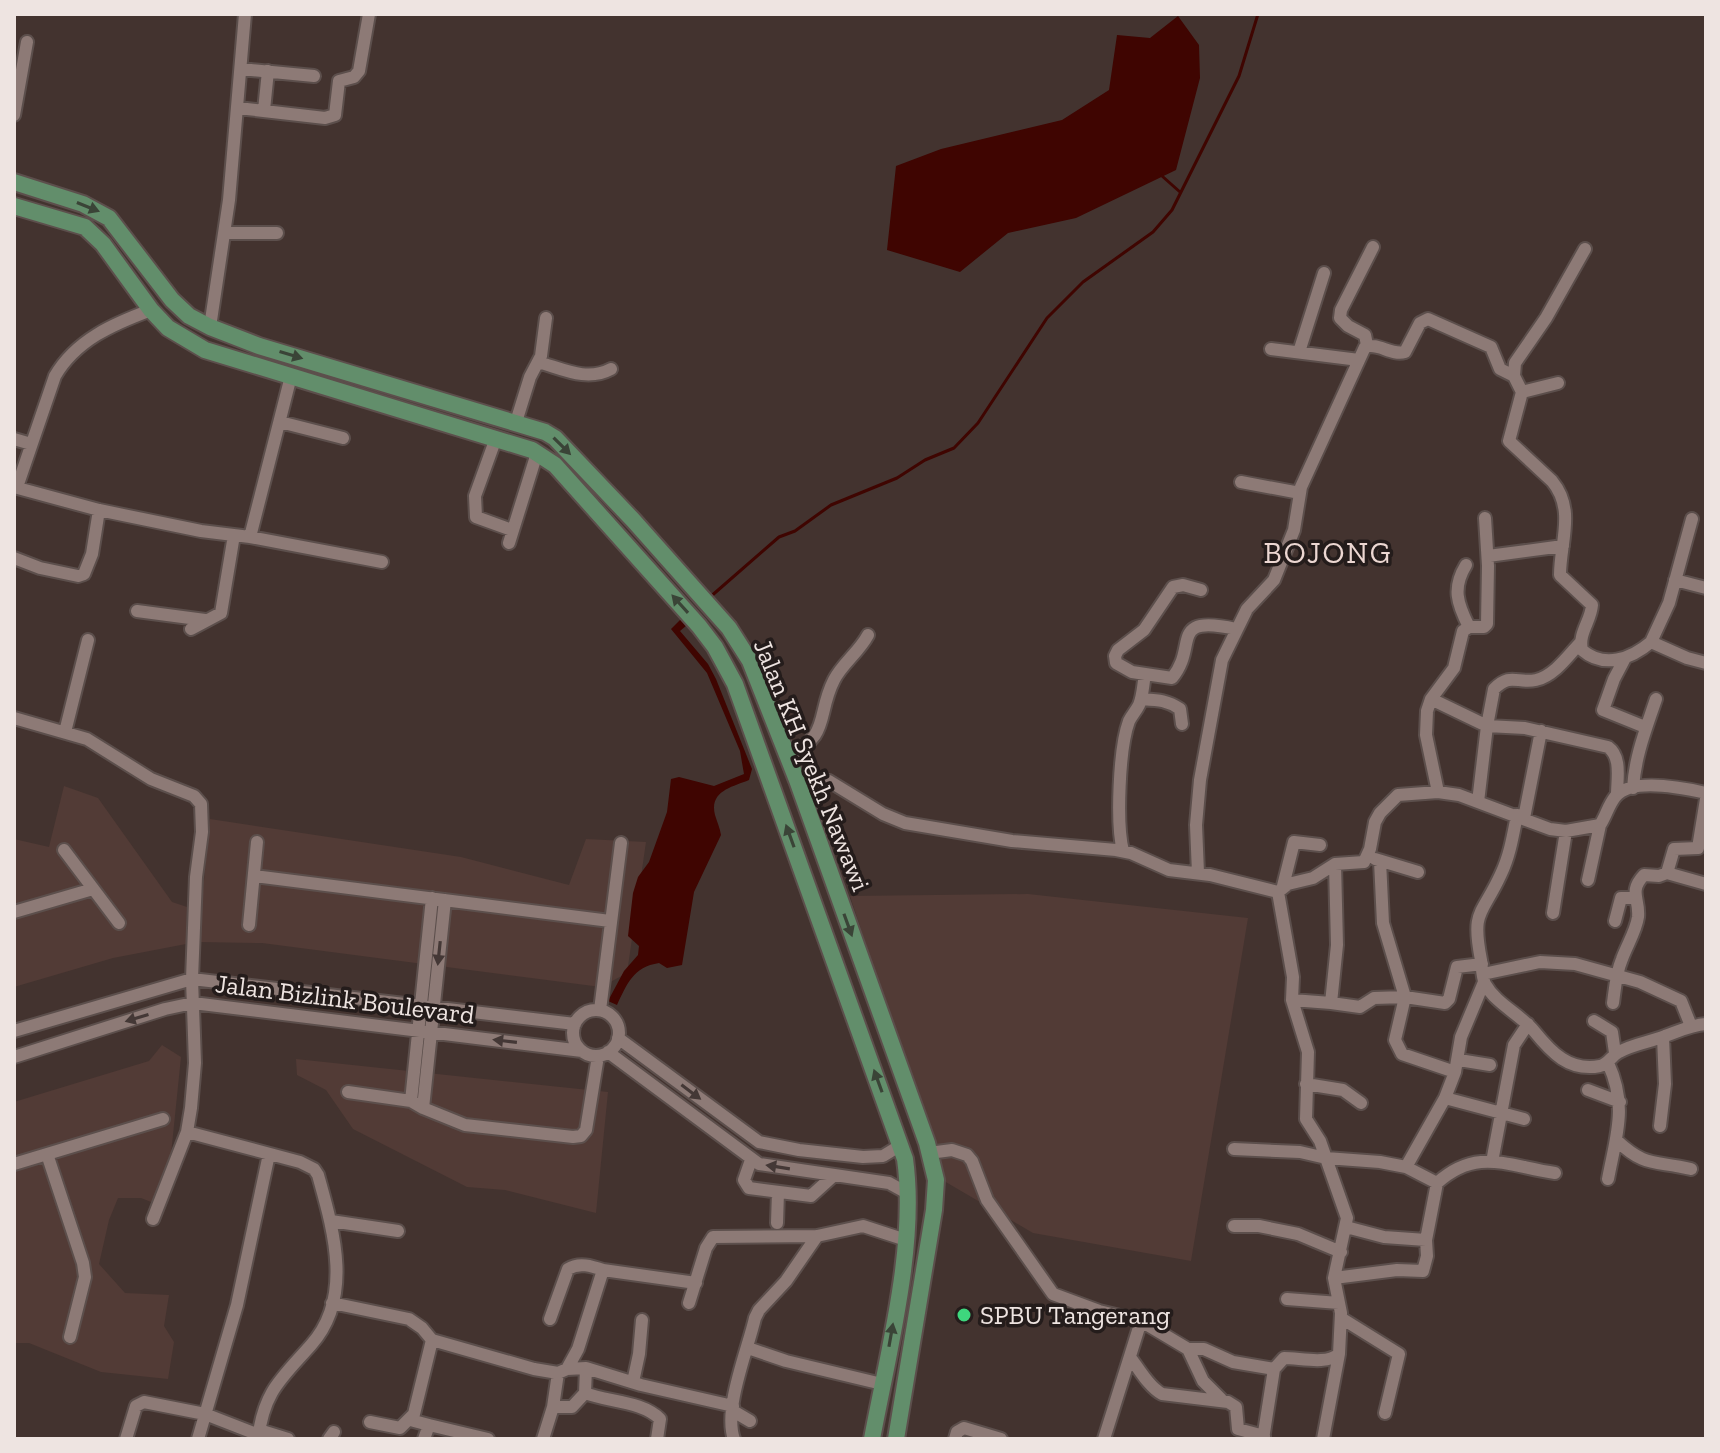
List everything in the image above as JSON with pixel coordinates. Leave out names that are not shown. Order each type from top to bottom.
[{"type":"main road","name":"Jalan KH Syekh Nawawi","points":[[14,182],[83,204],[109,218],[172,300],[189,316],[210,327],[259,346],[516,422],[555,438],[729,628],[750,661],[797,780],[936,1180],[896,1439]]},
{"type":"main road","name":"Jalan KH Syekh Nawawi","points":[[14,206],[85,227],[103,244],[151,310],[168,328],[205,350],[537,453],[555,465],[715,647],[735,684],[901,1145],[909,1194],[906,1240],[872,1439]]},
{"type":"main road","points":[[341,390],[346,372]]},
{"type":"street","points":[[210,327],[225,233],[245,14]]},
{"type":"street","points":[[238,108],[325,118],[335,115],[339,81],[354,77],[359,71],[369,14]]},
{"type":"street","points":[[14,115],[27,42]]},
{"type":"street","points":[[241,69],[314,76]]},
{"type":"street","points":[[264,110],[268,71]]},
{"type":"street","points":[[225,233],[277,233]]},
{"type":"street","points":[[1198,873],[1196,825],[1205,745],[1222,660],[1247,609],[1274,580],[1294,530],[1300,493],[1367,345],[1365,335],[1340,318],[1341,310],[1373,247]]},
{"type":"street","points":[[1478,802],[1494,689],[1508,679],[1540,678],[1562,665],[1580,643],[1592,605],[1560,575],[1566,523],[1565,507],[1558,488],[1509,441],[1522,392],[1514,376],[1515,363],[1546,318],[1585,249]]},
{"type":"street","points":[[1299,352],[1324,273]]},
{"type":"street","points":[[151,310],[121,321],[74,349],[55,376],[16,487],[99,510],[382,562]]},
{"type":"street","points":[[516,422],[543,347],[546,318]]},
{"type":"street","points":[[1367,345],[1398,354],[1405,352],[1420,323],[1428,319],[1491,347],[1500,369],[1514,376]]},
{"type":"street","points":[[1271,349],[1359,360]]},
{"type":"street","points":[[538,362],[587,376],[600,375],[611,369]]},
{"type":"street","points":[[250,537],[291,376]]},
{"type":"street","points":[[1522,392],[1558,383]]},
{"type":"street","points":[[280,422],[343,438]]},
{"type":"street","points":[[496,438],[475,496],[476,517],[510,536],[537,453]]},
{"type":"street","points":[[14,439],[31,444]]},
{"type":"street","points":[[1241,482],[1300,493]]},
{"type":"street","points":[[14,558],[40,568],[78,576],[84,574],[92,554],[99,510]]},
{"type":"street","points":[[1438,792],[1426,735],[1427,711],[1431,699],[1454,668],[1463,631],[1487,624],[1485,518]]},
{"type":"street","points":[[1580,643],[1588,655],[1624,660],[1651,642],[1669,603],[1692,519]]},
{"type":"street","points":[[191,629],[217,617],[222,608],[234,535]]},
{"type":"street","points":[[1488,556],[1563,546]]},
{"type":"street","points":[[1466,565],[1457,581],[1456,590],[1469,627]]},
{"type":"street","points":[[1675,580],[1706,588]]},
{"type":"street","points":[[1201,590],[1183,585],[1173,587],[1144,630],[1118,650],[1116,663],[1145,675],[1168,679],[1175,676],[1191,631],[1198,626],[1212,624],[1236,629]]},
{"type":"street","points":[[137,611],[206,620]]},
{"type":"street","points":[[787,755],[802,749],[816,736],[835,677],[868,635]]},
{"type":"street","points":[[65,732],[88,640]]},
{"type":"street","points":[[1651,642],[1706,663]]},
{"type":"street","points":[[1624,660],[1603,710],[1645,727]]},
{"type":"street","points":[[1123,851],[1119,834],[1119,808],[1125,737],[1141,699],[1145,675]]},
{"type":"street","points":[[1162,700],[1168,679]]},
{"type":"street","points":[[1141,699],[1162,700],[1180,709],[1182,724]]},
{"type":"street","points":[[1431,699],[1487,726],[1541,731],[1604,745],[1613,750],[1617,795],[1600,825],[1588,880]]},
{"type":"street","points":[[1633,788],[1635,765],[1656,699]]},
{"type":"street","points":[[14,718],[87,739],[151,779],[194,796],[201,804],[202,832],[196,877],[192,979],[195,1063],[187,1132],[153,1219]]},
{"type":"street","points":[[1541,731],[1508,856],[1477,920],[1476,934],[1483,973],[1500,1001],[1528,1024],[1549,1050],[1568,1064],[1584,1067],[1691,1026],[1706,1024]]},
{"type":"street","points":[[797,780],[829,781],[883,814],[905,823],[1012,841],[1123,851],[1169,870],[1281,889],[1313,878],[1335,864],[1360,864],[1374,859],[1418,872]]},
{"type":"street","points":[[1617,795],[1633,788],[1673,786],[1706,796],[1702,849],[1674,849],[1667,873]]},
{"type":"street","points":[[1490,1065],[1457,1066],[1402,1054],[1395,1040],[1405,997],[1383,923],[1374,859],[1375,822],[1398,795],[1438,792],[1459,795],[1550,829],[1566,831],[1600,825]]},
{"type":"street","points":[[1553,913],[1566,831]]},
{"type":"street","points":[[249,925],[257,842]]},
{"type":"street","points":[[1320,845],[1294,842],[1281,889],[1293,977],[1292,1000],[1308,1052],[1306,1119],[1320,1141],[1345,1209],[1346,1227],[1334,1278],[1341,1318],[1339,1354],[1323,1439]]},
{"type":"street","points":[[600,1010],[621,843]]},
{"type":"street","points":[[64,850],[119,923]]},
{"type":"street","points":[[1331,1003],[1337,945],[1335,864]]},
{"type":"street","points":[[1613,1003],[1617,976],[1638,921],[1639,912],[1634,898],[1640,880],[1644,875],[1667,873],[1706,884]]},
{"type":"street","points":[[254,876],[610,921]]},
{"type":"street","points":[[14,912],[93,889]]},
{"type":"street","points":[[1615,921],[1621,898],[1634,898]]},
{"type":"street","points":[[417,1104],[438,899]]},
{"type":"street","points":[[1292,1000],[1360,1007],[1374,998],[1405,997],[1445,1003],[1449,999],[1457,967],[1483,973],[1540,962],[1575,964],[1640,982],[1681,1001],[1691,1026]]},
{"type":"street","points":[[1406,1167],[1445,1098],[1457,1066],[1461,1037],[1483,973]]},
{"type":"street","name":"Jalan Bizlink Boulevard","points":[[14,1031],[192,979],[575,1024]]},
{"type":"street","points":[[218,1005],[221,981]]},
{"type":"street","points":[[158,988],[165,1009]]},
{"type":"street","name":"Jalan Bizlink Boulevard","points":[[14,1057],[193,1003],[582,1051]]},
{"type":"street","points":[[901,1145],[883,1156],[863,1157],[759,1142],[624,1042],[615,1020],[600,1010],[590,1010],[575,1024],[575,1042],[582,1051],[603,1054],[751,1160],[772,1167],[889,1183],[909,1194]]},
{"type":"street","points":[[1594,1021],[1612,1032],[1612,1058],[1620,1102],[1620,1130],[1608,1179]]},
{"type":"street","points":[[1492,1162],[1514,1045],[1528,1024]]},
{"type":"street","points":[[1660,1126],[1665,1084],[1663,1037]]},
{"type":"street","points":[[348,1092],[417,1104],[465,1125],[581,1136],[586,1130],[603,1054],[624,1042]]},
{"type":"street","points":[[1306,1084],[1343,1090],[1361,1103]]},
{"type":"street","points":[[1588,1090],[1620,1102]]},
{"type":"street","points":[[1445,1098],[1524,1119]]},
{"type":"street","points":[[14,1164],[163,1119]]},
{"type":"street","points":[[187,1132],[307,1165],[317,1172],[331,1221],[337,1254],[332,1303],[313,1343],[278,1379],[268,1400],[259,1434]]},
{"type":"street","points":[[1616,1140],[1638,1159],[1691,1169]]},
{"type":"street","points":[[1234,1149],[1300,1152],[1326,1158],[1380,1162],[1406,1167],[1437,1183]]},
{"type":"street","points":[[929,1153],[952,1150],[967,1155],[987,1200],[1053,1294],[1099,1311],[1141,1321],[1188,1349],[1204,1349],[1233,1362],[1274,1369]]},
{"type":"street","points":[[47,1154],[85,1277],[70,1337]]},
{"type":"street","points":[[198,1439],[237,1305],[269,1154]]},
{"type":"street","points":[[751,1160],[745,1185],[778,1192],[811,1196],[833,1176]]},
{"type":"street","points":[[1334,1278],[1397,1270],[1421,1273],[1427,1256],[1426,1240],[1437,1183],[1459,1165],[1492,1162],[1555,1173]]},
{"type":"street","points":[[777,1223],[778,1192]]},
{"type":"street","points":[[331,1221],[398,1231]]},
{"type":"street","points":[[689,1303],[706,1248],[713,1237],[817,1236],[863,1226],[906,1240]]},
{"type":"street","points":[[1234,1226],[1259,1226],[1298,1234],[1341,1252]]},
{"type":"street","points":[[1346,1227],[1384,1237],[1426,1240]]},
{"type":"street","points":[[734,1439],[731,1431],[733,1408],[759,1310],[786,1281],[817,1236]]},
{"type":"street","points":[[550,1319],[568,1269],[572,1266],[592,1266],[696,1283]]},
{"type":"street","points":[[543,1439],[562,1371],[582,1338],[603,1270]]},
{"type":"street","points":[[1287,1299],[1339,1303]]},
{"type":"street","points":[[332,1303],[409,1319],[432,1340],[534,1369],[562,1371],[586,1368],[733,1408],[750,1421]]},
{"type":"street","points":[[1341,1318],[1399,1354],[1385,1413]]},
{"type":"street","points":[[633,1382],[642,1320]]},
{"type":"street","points":[[1104,1439],[1141,1321]]},
{"type":"street","points":[[432,1340],[414,1421],[488,1439]]},
{"type":"street","points":[[748,1348],[786,1361],[882,1384]]},
{"type":"street","points":[[1188,1349],[1203,1381],[1221,1399],[1236,1407],[1238,1429],[1264,1438],[1274,1369],[1284,1358],[1324,1360],[1333,1359],[1339,1354]]},
{"type":"street","points":[[1130,1357],[1155,1390],[1162,1394],[1221,1399]]},
{"type":"street","points":[[553,1407],[572,1407],[585,1393],[586,1368]]},
{"type":"street","points":[[645,1410],[653,1387]]},
{"type":"street","points":[[585,1393],[660,1417],[657,1439]]},
{"type":"street","points":[[126,1439],[136,1406],[144,1402],[205,1414],[259,1434],[288,1439]]},
{"type":"street","points":[[370,1422],[400,1428],[413,1415]]},
{"type":"street","points":[[424,1439],[429,1425]]},
{"type":"street","points":[[955,1439],[957,1432],[964,1428],[1001,1439]]},
{"type":"shaded area","points":[[1178,16],[1199,45],[1200,78],[1176,170],[1076,218],[1008,233],[960,272],[887,250],[896,166],[941,149],[1062,120],[1109,90],[1117,35],[1150,38]]},
{"type":"shaded area","points":[[682,618],[687,625],[680,631],[708,664],[716,679],[752,769],[749,780],[723,791],[715,800],[715,815],[721,835],[694,892],[682,965],[667,968],[659,963],[643,968],[628,984],[617,1005],[608,1001],[624,971],[638,955],[639,946],[628,936],[633,893],[638,877],[649,862],[667,812],[671,779],[679,777],[714,786],[744,774],[740,751],[707,673],[671,629]]},
{"type":"shaded area","points":[[64,786],[98,798],[172,902],[187,907],[186,944],[113,958],[14,987],[14,839],[49,847]]},
{"type":"shaded area","points":[[210,819],[461,857],[569,885],[586,839],[646,842],[627,973],[601,987],[262,943],[198,942]]},
{"type":"shaded area","points":[[1028,894],[1248,918],[1191,1261],[1033,1233],[944,1181],[850,896]]},
{"type":"shaded area","points":[[162,1045],[181,1057],[169,1174],[156,1204],[141,1198],[118,1198],[109,1220],[99,1264],[125,1293],[169,1295],[164,1326],[174,1342],[168,1379],[101,1372],[29,1343],[14,1343],[14,1102],[149,1061]]},
{"type":"shaded area","points":[[296,1059],[608,1092],[596,1213],[505,1190],[467,1187],[353,1129],[326,1090],[297,1075]]},
{"type":"waterway","points":[[709,598],[779,537],[795,531],[831,505],[897,478],[925,460],[954,448],[978,423],[1047,318],[1083,282],[1153,232],[1172,210],[1239,76],[1258,14]]},
{"type":"waterway","points":[[1398,14],[1408,14]]},
{"type":"waterway","points":[[1162,176],[1180,192]]},
{"type":"place","name":"SPBU Tangerang","points":[[964,1315]]},
{"type":"district","name":"BOJONG","points":[[1328,553]]}]
